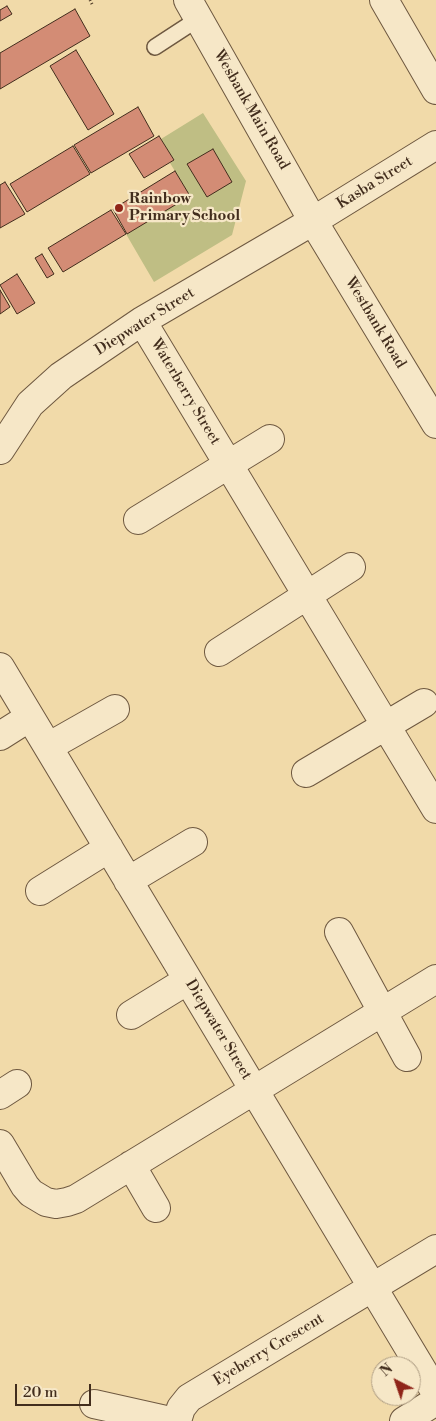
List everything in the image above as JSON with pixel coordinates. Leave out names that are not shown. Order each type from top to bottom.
[{"type":"street","points":[[384,0],[436,90]]},
{"type":"street","name":"Wesbank Main Road","points":[[193,9],[313,221]]},
{"type":"street","name":"Kasba Street","points":[[313,221],[436,144]]},
{"type":"street","name":"Diepwater Street","points":[[0,450],[30,404],[60,376],[142,320],[313,221]]},
{"type":"street","name":"Westbank Road","points":[[313,221],[436,424]]},
{"type":"street","name":"Waterberry Street","points":[[142,320],[436,809]]},
{"type":"street","points":[[138,520],[228,463],[270,439]]},
{"type":"street","points":[[219,652],[351,567]]},
{"type":"street","name":"Diepwater Street","points":[[0,666],[436,1393]]},
{"type":"street","points":[[306,773],[424,703]]},
{"type":"street","points":[[48,747],[115,709]]},
{"type":"street","points":[[0,736],[30,717]]},
{"type":"street","points":[[128,880],[193,842]]},
{"type":"street","points":[[40,891],[109,848]]},
{"type":"street","points":[[339,932],[407,1057]]},
{"type":"street","points":[[0,1144],[31,1193],[38,1198],[56,1204],[76,1199],[436,979]]},
{"type":"street","points":[[131,1015],[188,980]]},
{"type":"street","points":[[131,1165],[156,1208]]},
{"type":"street","name":"Eyeberry Crescent","points":[[177,1421],[181,1408],[189,1398],[436,1249]]},
{"type":"street","points":[[404,1421],[436,1401]]},
{"type":"street","points":[[94,1404],[170,1421]]},
{"type":"lane","points":[[154,47],[193,9]]},
{"type":"path","points":[[90,0],[93,6]]},
{"type":"shaded area","points":[[203,113],[246,181],[232,235],[154,282],[126,234],[190,196],[170,163],[174,160],[161,139]]},
{"type":"building","points":[[7,6],[12,14],[0,21],[0,10]]},
{"type":"building","points":[[75,9],[90,36],[0,89],[0,53]]},
{"type":"building","points":[[76,50],[114,114],[88,130],[50,66]]},
{"type":"building","points":[[138,107],[154,136],[91,173],[74,145]]},
{"type":"building","points":[[159,136],[174,160],[144,178],[129,154]]},
{"type":"building","points":[[73,146],[90,174],[27,212],[10,184]]},
{"type":"building","points":[[213,149],[232,182],[207,197],[187,164]]},
{"type":"building","points":[[175,171],[190,196],[127,234],[113,209]]},
{"type":"building","points":[[5,182],[25,214],[0,228],[0,185]]},
{"type":"building","points":[[111,210],[126,234],[63,272],[48,248]]},
{"type":"building","points":[[42,254],[54,274],[47,278],[35,258]]},
{"type":"building","points":[[17,274],[35,303],[17,314],[0,285]]},
{"type":"building","points":[[0,290],[10,307],[0,314]]},
{"type":"place","name":"Rainbow Primary School","points":[[119,208]]}]
